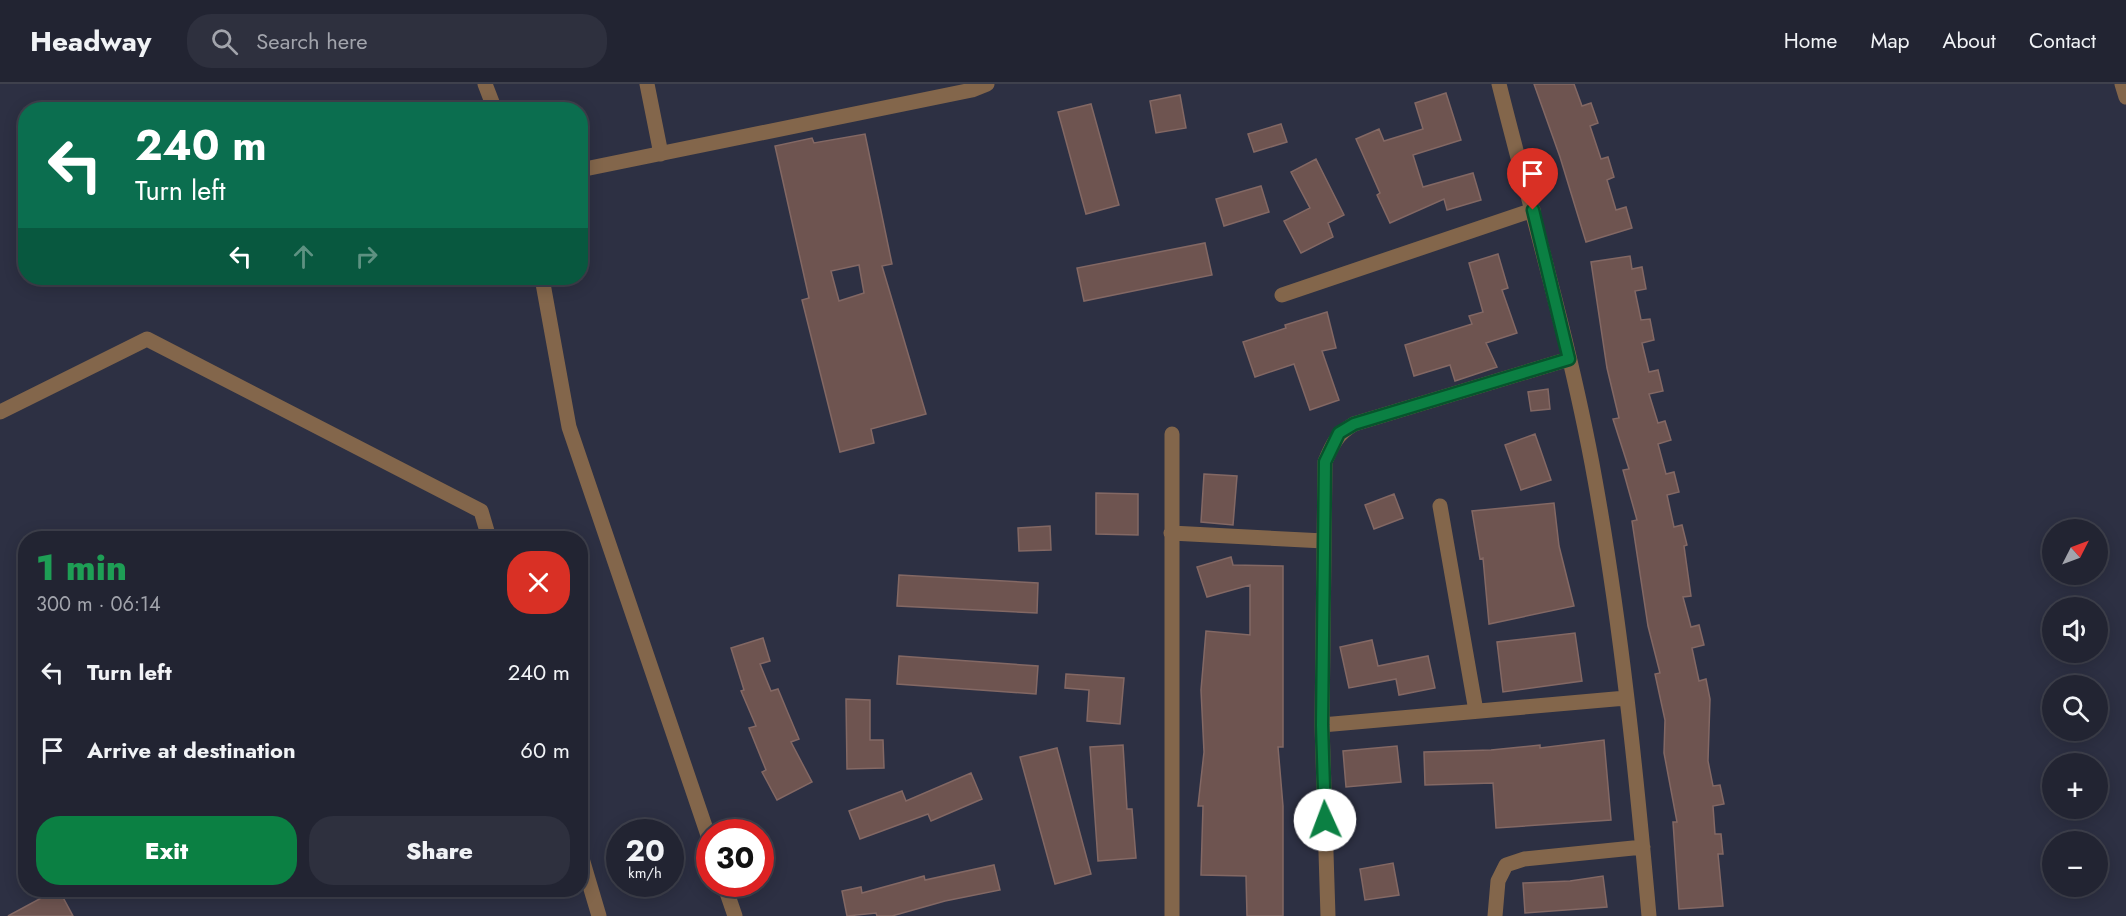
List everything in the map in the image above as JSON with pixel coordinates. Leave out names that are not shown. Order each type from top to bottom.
[{"type":"street","points":[[485,84],[492,102]]},
{"type":"street","points":[[647,84],[661,154]]},
{"type":"street","points":[[588,168],[972,90],[987,84]]},
{"type":"street","points":[[1499,84],[1533,210],[1595,480],[1626,698],[1649,916]]},
{"type":"street","points":[[2122,84],[2126,97]]},
{"type":"street","points":[[1282,295],[1533,210]]},
{"type":"street","points":[[543,285],[569,427],[703,819]]},
{"type":"street","points":[[0,412],[147,339],[482,511],[487,531]]},
{"type":"street","points":[[1328,916],[1322,725],[1325,462],[1339,433],[1354,424],[1569,359]]},
{"type":"street","points":[[1172,434],[1172,916]]},
{"type":"street","points":[[1440,506],[1476,711]]},
{"type":"street","points":[[1171,533],[1324,541]]},
{"type":"street","points":[[1322,725],[1626,698]]},
{"type":"street","points":[[1495,916],[1498,881],[1506,865],[1524,859],[1643,847]]},
{"type":"street","points":[[588,879],[599,916]]},
{"type":"street","points":[[728,897],[735,916]]},
{"type":"building","points":[[1534,84],[1574,84],[1582,106],[1591,103],[1598,123],[1590,126],[1601,159],[1608,157],[1614,177],[1607,180],[1616,210],[1626,207],[1632,228],[1586,242],[1560,157]]},
{"type":"building","points":[[1446,93],[1461,140],[1413,155],[1423,187],[1473,173],[1481,200],[1447,210],[1444,199],[1390,223],[1377,195],[1380,193],[1356,139],[1379,129],[1384,141],[1423,129],[1415,103]]},
{"type":"building","points":[[1180,95],[1186,128],[1156,133],[1150,101]]},
{"type":"building","points":[[1091,104],[1119,205],[1086,214],[1058,112]]},
{"type":"building","points":[[1281,124],[1287,142],[1254,152],[1248,134]]},
{"type":"building","points":[[865,134],[892,264],[882,266],[926,414],[871,429],[874,443],[840,452],[802,300],[809,298],[775,146],[812,138],[814,143]],"holes":[[[859,265],[864,293],[839,301],[831,271]]]},
{"type":"building","points":[[1316,159],[1344,215],[1328,223],[1333,237],[1301,253],[1284,221],[1310,208],[1291,172]]},
{"type":"building","points":[[1261,186],[1269,212],[1224,226],[1216,199]]},
{"type":"building","points":[[1205,243],[1212,275],[1084,301],[1077,268]]},
{"type":"building","points":[[1498,254],[1508,288],[1502,290],[1517,333],[1486,343],[1497,367],[1455,381],[1450,365],[1414,376],[1405,345],[1472,324],[1469,316],[1483,312],[1469,263]]},
{"type":"building","points":[[1630,256],[1632,269],[1642,267],[1646,289],[1635,291],[1641,320],[1650,319],[1654,340],[1642,343],[1649,372],[1658,370],[1663,391],[1649,394],[1658,423],[1665,421],[1671,440],[1658,444],[1666,474],[1674,472],[1679,492],[1667,495],[1674,527],[1682,525],[1687,545],[1684,546],[1691,596],[1683,597],[1691,627],[1699,625],[1704,645],[1692,648],[1699,681],[1706,679],[1710,699],[1708,761],[1713,786],[1720,785],[1724,804],[1713,806],[1715,834],[1721,834],[1723,854],[1718,854],[1723,906],[1679,909],[1673,822],[1677,822],[1664,753],[1665,720],[1655,674],[1660,673],[1648,626],[1632,521],[1637,520],[1623,470],[1629,469],[1613,419],[1619,418],[1607,368],[1591,262]]},
{"type":"building","points":[[1327,312],[1336,348],[1322,351],[1339,400],[1310,410],[1294,364],[1255,377],[1243,342],[1286,328],[1285,325]]},
{"type":"building","points":[[1548,389],[1550,409],[1531,411],[1528,392]]},
{"type":"building","points":[[1535,434],[1551,480],[1521,490],[1505,445]]},
{"type":"building","points":[[1204,474],[1237,476],[1233,525],[1201,522]]},
{"type":"building","points":[[1096,493],[1138,494],[1138,535],[1096,534]]},
{"type":"building","points":[[1394,494],[1403,518],[1374,529],[1365,505]]},
{"type":"building","points":[[1554,503],[1559,546],[1574,606],[1489,624],[1483,558],[1480,559],[1472,511]]},
{"type":"building","points":[[1050,526],[1051,550],[1019,551],[1018,528]]},
{"type":"building","points":[[1231,557],[1233,565],[1283,566],[1283,747],[1278,747],[1283,806],[1283,916],[1247,916],[1246,876],[1201,875],[1203,806],[1198,806],[1204,752],[1201,690],[1206,631],[1250,635],[1250,585],[1207,597],[1197,567]]},
{"type":"building","points":[[899,575],[1038,583],[1037,613],[897,606]]},
{"type":"building","points":[[1575,633],[1582,681],[1503,692],[1497,642]]},
{"type":"building","points":[[763,638],[770,661],[760,664],[771,691],[778,689],[799,739],[791,742],[812,782],[777,800],[762,772],[766,770],[749,728],[756,726],[741,691],[744,690],[731,648]]},
{"type":"building","points":[[1372,640],[1378,666],[1428,656],[1435,688],[1399,695],[1396,679],[1349,688],[1340,647]]},
{"type":"building","points":[[899,656],[1038,666],[1036,694],[897,684]]},
{"type":"building","points":[[1066,674],[1124,678],[1120,724],[1087,721],[1089,690],[1065,688]]},
{"type":"building","points":[[846,699],[870,700],[870,740],[883,740],[884,768],[847,769]]},
{"type":"building","points":[[1604,740],[1611,820],[1496,828],[1493,783],[1425,785],[1424,752],[1491,750],[1540,745],[1540,748]]},
{"type":"building","points":[[1123,745],[1127,809],[1132,809],[1136,858],[1098,861],[1090,747]]},
{"type":"building","points":[[1397,746],[1401,782],[1346,787],[1343,751]]},
{"type":"building","points":[[1057,748],[1091,874],[1055,884],[1020,757]]},
{"type":"building","points":[[971,773],[982,799],[931,821],[928,814],[860,839],[849,811],[902,791],[906,801]]},
{"type":"building","points":[[1393,863],[1399,895],[1365,900],[1360,869]]},
{"type":"building","points":[[994,865],[1000,890],[945,901],[892,916],[877,916],[876,913],[847,916],[842,891],[861,887],[862,893],[924,876],[925,880]]},
{"type":"building","points":[[1603,876],[1607,907],[1525,913],[1523,883],[1570,881]]},
{"type":"building","points":[[43,897],[63,897],[73,916],[8,916]]},
{"type":"route","points":[[1325,820],[1322,725],[1325,462],[1339,433],[1354,424],[1569,359],[1533,210]]}]
